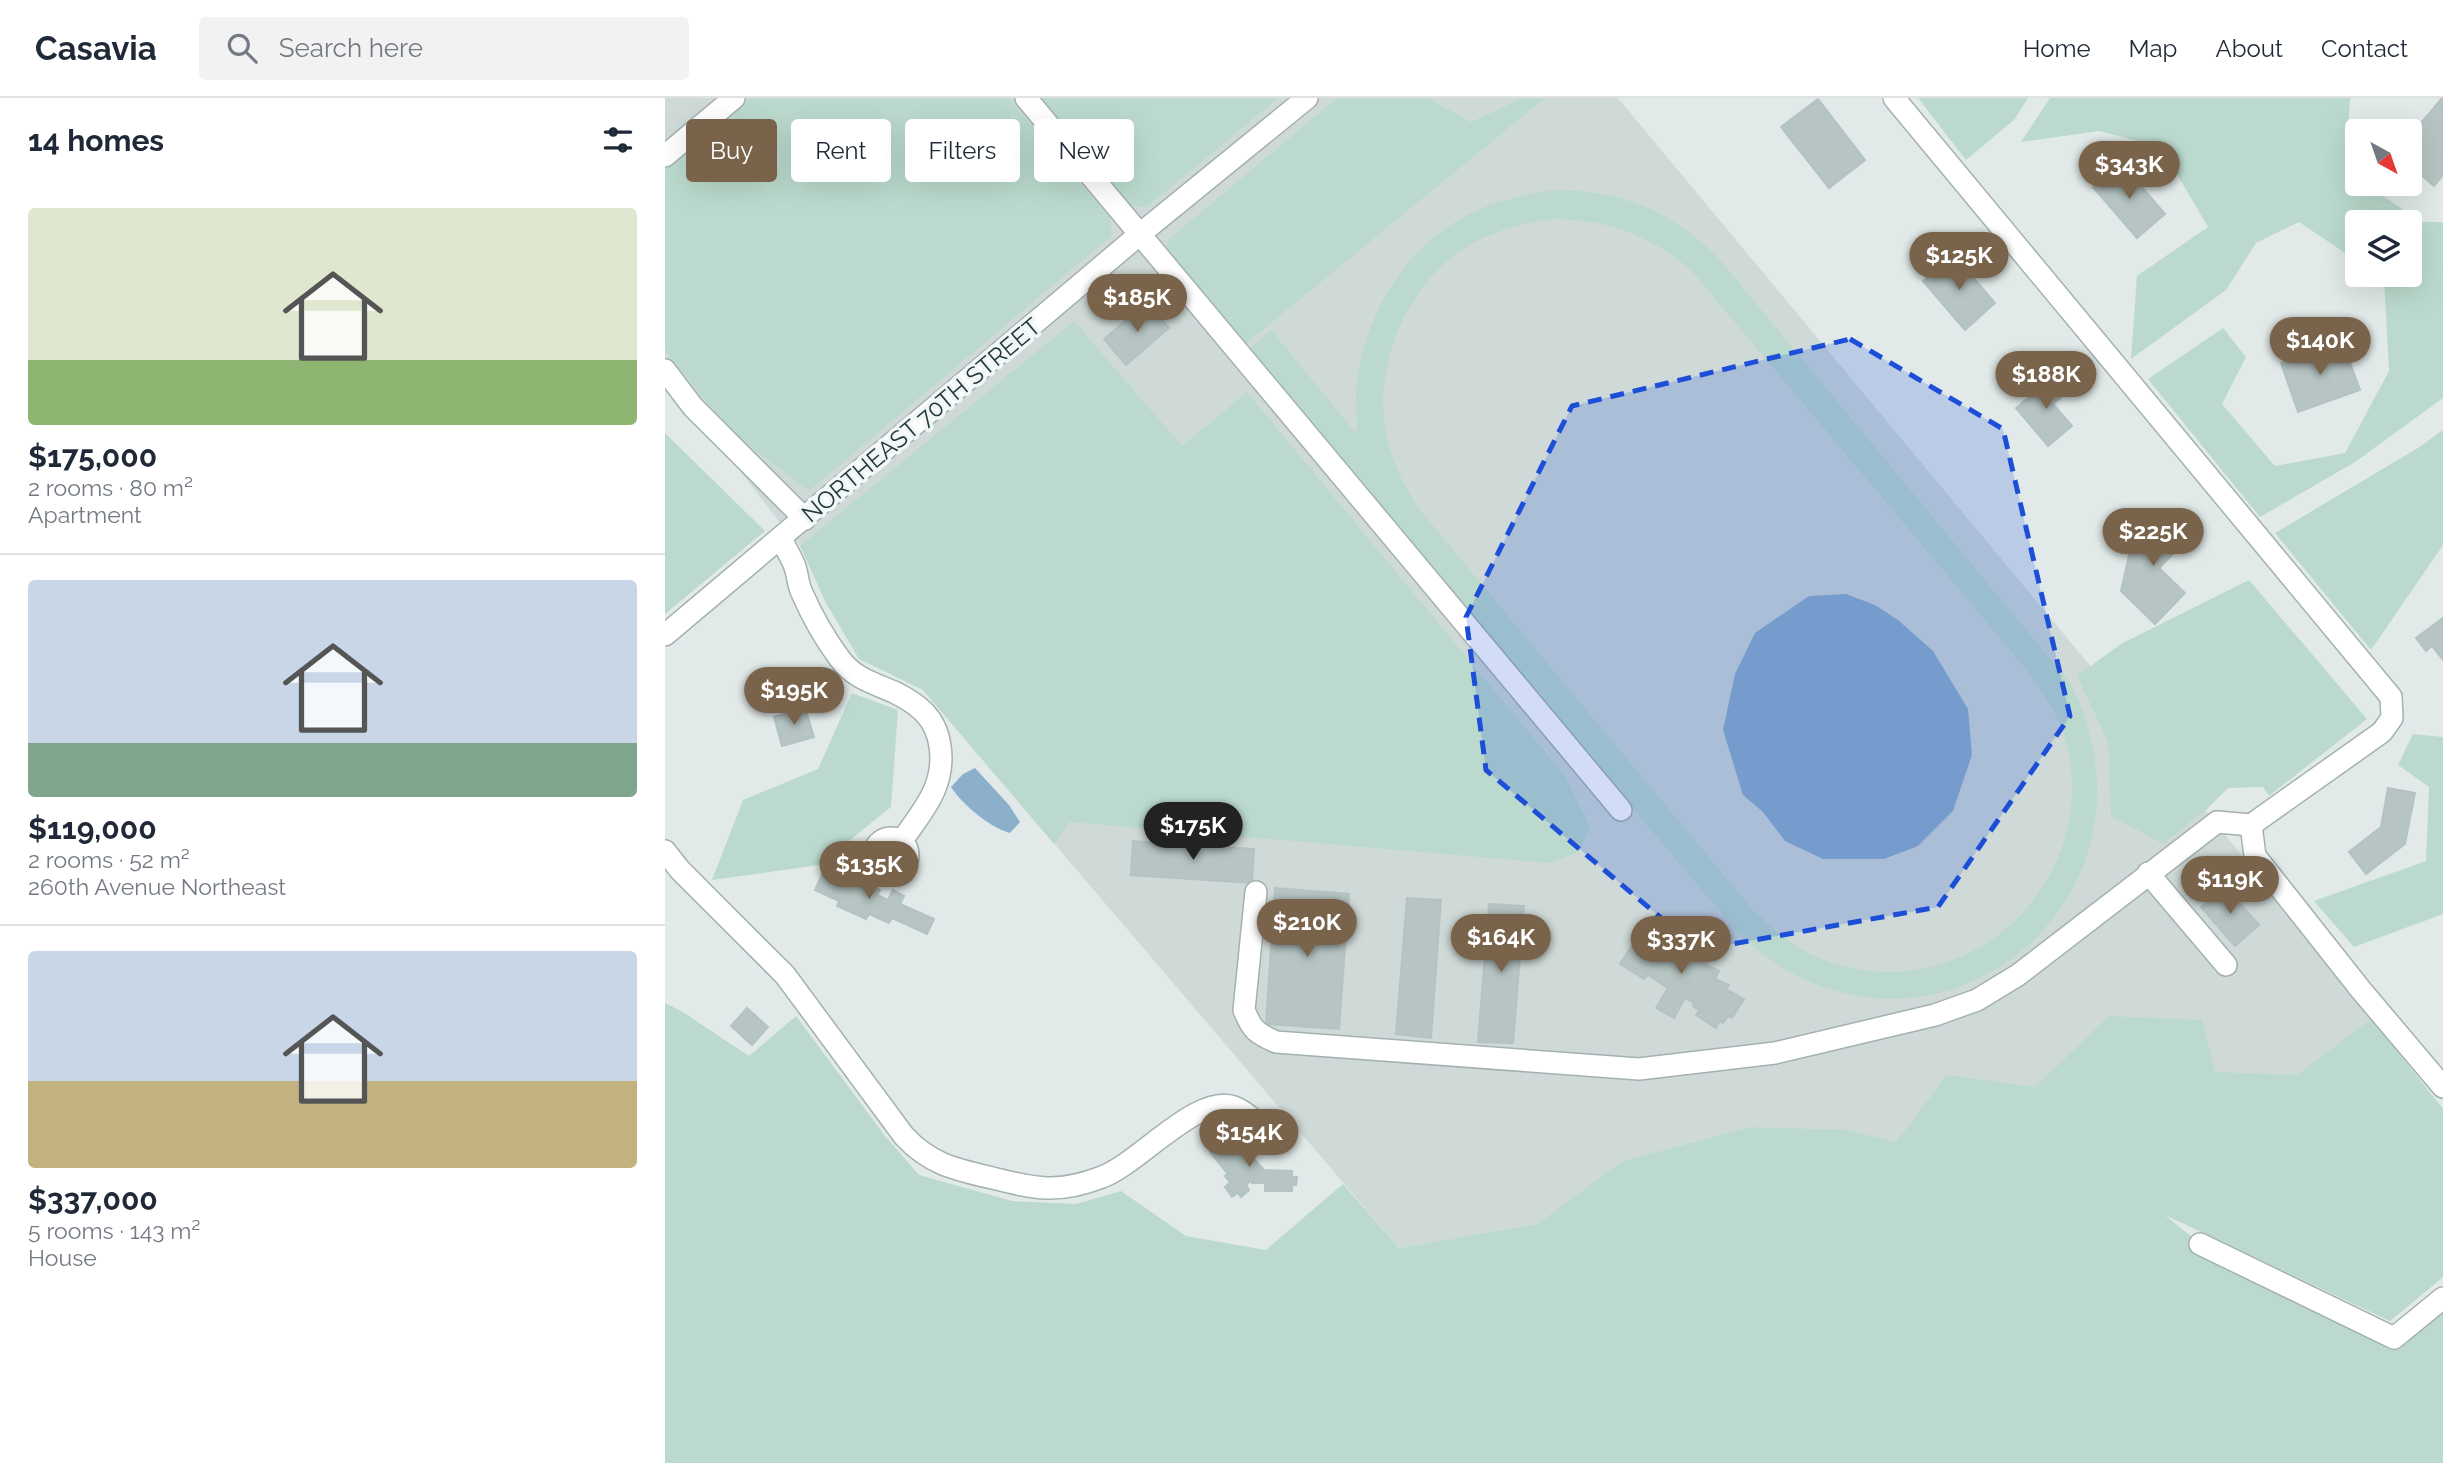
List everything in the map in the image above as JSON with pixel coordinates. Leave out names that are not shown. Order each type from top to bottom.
[{"type":"street","points":[[665,156],[734,98]]},
{"type":"street","points":[[1026,98],[1621,810]]},
{"type":"street","name":"NORTHEAST 70TH STREET","points":[[665,635],[1140,234],[1307,98]]},
{"type":"street","points":[[1256,892],[1244,1010],[1251,1027],[1261,1036],[1276,1042],[1640,1069],[1775,1053],[1935,1016],[1977,1000],[2018,975],[2217,822],[2251,825],[2382,732],[2392,718],[2391,697],[1894,98]]},
{"type":"street","points":[[665,370],[693,407],[805,519]]},
{"type":"street","points":[[781,538],[795,567],[801,591],[840,659],[866,682],[892,691],[920,706],[939,735],[942,762],[940,779],[930,801],[901,842]]},
{"type":"street","points":[[2251,825],[2255,856],[2361,990],[2443,1087]]},
{"type":"street","points":[[665,851],[680,870],[785,975],[911,1143],[926,1157],[940,1164],[1035,1188],[1057,1189],[1080,1185],[1105,1176],[1128,1163],[1192,1114],[1215,1105],[1232,1106],[1244,1112],[1255,1120],[1273,1142]]},
{"type":"street","points":[[2148,873],[2226,965]]},
{"type":"street","points":[[2200,1244],[2393,1338],[2443,1298]]},
{"type":"highlighted area","points":[[1850,339],[2003,429],[2070,716],[1938,907],[1699,950],[1486,770],[1466,617],[1572,406]]},
{"type":"shaded area","points":[[665,98],[1618,98],[2107,686],[2443,1109],[2443,1277],[2390,1321],[2161,1212],[1750,1127],[1622,1161],[1537,1224],[1399,1248],[774,515],[665,373]]},
{"type":"green space","points":[[751,98],[1009,98],[1034,128],[1034,182],[1079,182],[1110,219],[1111,236],[809,491],[730,431],[665,350],[665,170],[686,152],[686,182],[777,182],[777,119],[726,119]]},
{"type":"green space","points":[[1037,98],[1278,98],[1147,207],[1129,206],[1109,182],[1134,182],[1134,119],[1055,119]]},
{"type":"green space","points":[[1337,98],[1428,98],[1471,122],[1523,98],[1545,98],[1243,346],[1167,253],[1168,240]]},
{"type":"green space","points":[[1918,98],[2028,98],[2014,120],[1966,160]]},
{"type":"green space","points":[[2050,98],[2350,98],[2349,119],[2345,119],[2345,196],[2383,196],[2404,210],[2345,210],[2345,253],[2299,222],[2256,243],[2226,290],[2131,359],[2137,276],[2208,227],[2161,147],[2099,131],[2021,142]]},
{"type":"green space","points":[[1552,190],[1599,194],[1640,205],[1678,225],[1715,254],[2071,684],[2096,766],[2091,842],[2062,907],[2014,957],[1952,989],[1882,999],[1809,982],[1739,934],[1246,351],[1271,330],[1357,434],[1356,387],[1363,352],[1384,299],[1399,275],[1417,253],[1439,233],[1463,217],[1490,205]],"holes":[[[1552,219],[1609,226],[1643,238],[1691,270],[2026,669],[2058,720],[2069,754],[2071,809],[2058,859],[2032,902],[1996,936],[1953,960],[1904,971],[1853,968],[1801,949],[1775,930],[1752,909],[1420,510],[1399,473],[1386,432],[1383,406],[1385,378],[1400,325],[1413,301],[1449,259],[1471,244],[1520,225]]]},
{"type":"green space","points":[[2422,222],[2443,222],[2443,398],[2355,462],[2260,517],[2148,379],[2223,328],[2246,357],[2222,404],[2275,466],[2345,453],[2389,371],[2384,287],[2422,287]]},
{"type":"green space","points":[[1074,321],[1182,446],[1247,392],[1565,776],[1590,827],[1579,852],[1550,863],[1070,822],[1054,844],[923,690],[859,659],[826,603],[800,546]]},
{"type":"green space","points":[[2443,430],[2443,545],[2371,650],[2275,533],[2418,448]]},
{"type":"green space","points":[[665,433],[765,531],[665,614]]},
{"type":"green space","points":[[2249,580],[2367,719],[2269,796],[2263,787],[2228,788],[2206,810],[2163,844],[2111,816],[2108,742],[2077,676],[2121,644]]},
{"type":"green space","points":[[852,693],[898,710],[891,807],[819,865],[712,880],[743,800],[818,769]]},
{"type":"green space","points":[[2413,734],[2443,737],[2443,914],[2354,947],[2314,901],[2426,861],[2429,787],[2398,765]]},
{"type":"green space","points":[[665,1003],[749,1056],[796,1016],[885,1136],[919,1175],[1012,1201],[1076,1204],[1121,1191],[1186,1236],[1266,1250],[1343,1184],[1399,1248],[1537,1224],[1622,1161],[1750,1127],[1847,1130],[1896,1142],[1947,1075],[2035,1087],[2109,1016],[2202,1020],[2215,1072],[2297,1075],[2371,1019],[2443,1109],[2443,1277],[2390,1321],[2165,1215],[2200,1244],[2393,1338],[2443,1298],[2443,1463],[665,1463]]},
{"type":"water","points":[[1846,594],[1875,605],[1898,620],[1933,651],[1968,709],[1972,755],[1953,811],[1918,846],[1884,859],[1823,859],[1785,841],[1763,812],[1743,795],[1723,730],[1735,674],[1755,633],[1809,596]]},
{"type":"water","points":[[975,768],[1009,805],[1020,822],[1010,833],[977,814],[951,787],[963,774]]},
{"type":"building","points":[[2442,98],[2443,175],[2434,186],[2422,176],[2422,122]]},
{"type":"building","points":[[1818,99],[1865,160],[1829,188],[1781,127]]},
{"type":"building","points":[[2121,163],[2165,214],[2137,238],[2093,187]]},
{"type":"building","points":[[1954,255],[1995,303],[1965,330],[1923,281]]},
{"type":"building","points":[[1147,302],[1169,328],[1126,365],[1104,339]]},
{"type":"building","points":[[2342,341],[2360,390],[2298,412],[2281,363]]},
{"type":"building","points":[[2056,374],[2070,390],[2053,404],[2072,426],[2048,446],[2016,408]]},
{"type":"building","points":[[2162,511],[2189,538],[2159,568],[2185,593],[2155,624],[2121,591],[2132,542]]},
{"type":"building","points":[[2443,618],[2443,660],[2432,646],[2426,651],[2416,638]]},
{"type":"building","points":[[805,708],[814,737],[782,746],[774,717]]},
{"type":"building","points":[[2388,788],[2415,793],[2405,844],[2366,874],[2349,852],[2381,827]]},
{"type":"building","points":[[1133,841],[1254,849],[1252,883],[1131,875]]},
{"type":"building","points":[[834,864],[846,869],[842,878],[850,882],[852,878],[880,890],[877,895],[888,900],[893,890],[904,896],[900,904],[934,919],[927,934],[892,918],[889,923],[869,914],[866,919],[837,906],[839,901],[815,890],[824,870],[830,873]]},
{"type":"building","points":[[2225,887],[2259,925],[2235,946],[2201,907]]},
{"type":"building","points":[[1275,888],[1349,894],[1339,1029],[1266,1024]]},
{"type":"building","points":[[1407,898],[1441,900],[1431,1038],[1396,1034]]},
{"type":"building","points":[[1489,904],[1524,906],[1513,1043],[1478,1042]]},
{"type":"building","points":[[1647,922],[1668,933],[1669,937],[1681,938],[1683,952],[1693,951],[1700,954],[1707,965],[1719,971],[1715,979],[1729,985],[1726,989],[1744,999],[1732,1018],[1728,1016],[1723,1023],[1719,1021],[1716,1028],[1696,1015],[1699,1010],[1685,998],[1674,1018],[1656,1008],[1668,988],[1648,975],[1644,979],[1620,964]]},
{"type":"building","points":[[747,1008],[768,1027],[752,1045],[731,1026]]},
{"type":"building","points":[[1236,1135],[1244,1145],[1248,1141],[1257,1153],[1252,1157],[1264,1170],[1292,1171],[1292,1177],[1297,1177],[1292,1191],[1265,1191],[1265,1183],[1250,1181],[1246,1185],[1249,1190],[1241,1197],[1238,1193],[1232,1197],[1225,1187],[1230,1182],[1225,1176],[1228,1174],[1210,1152]]}]
